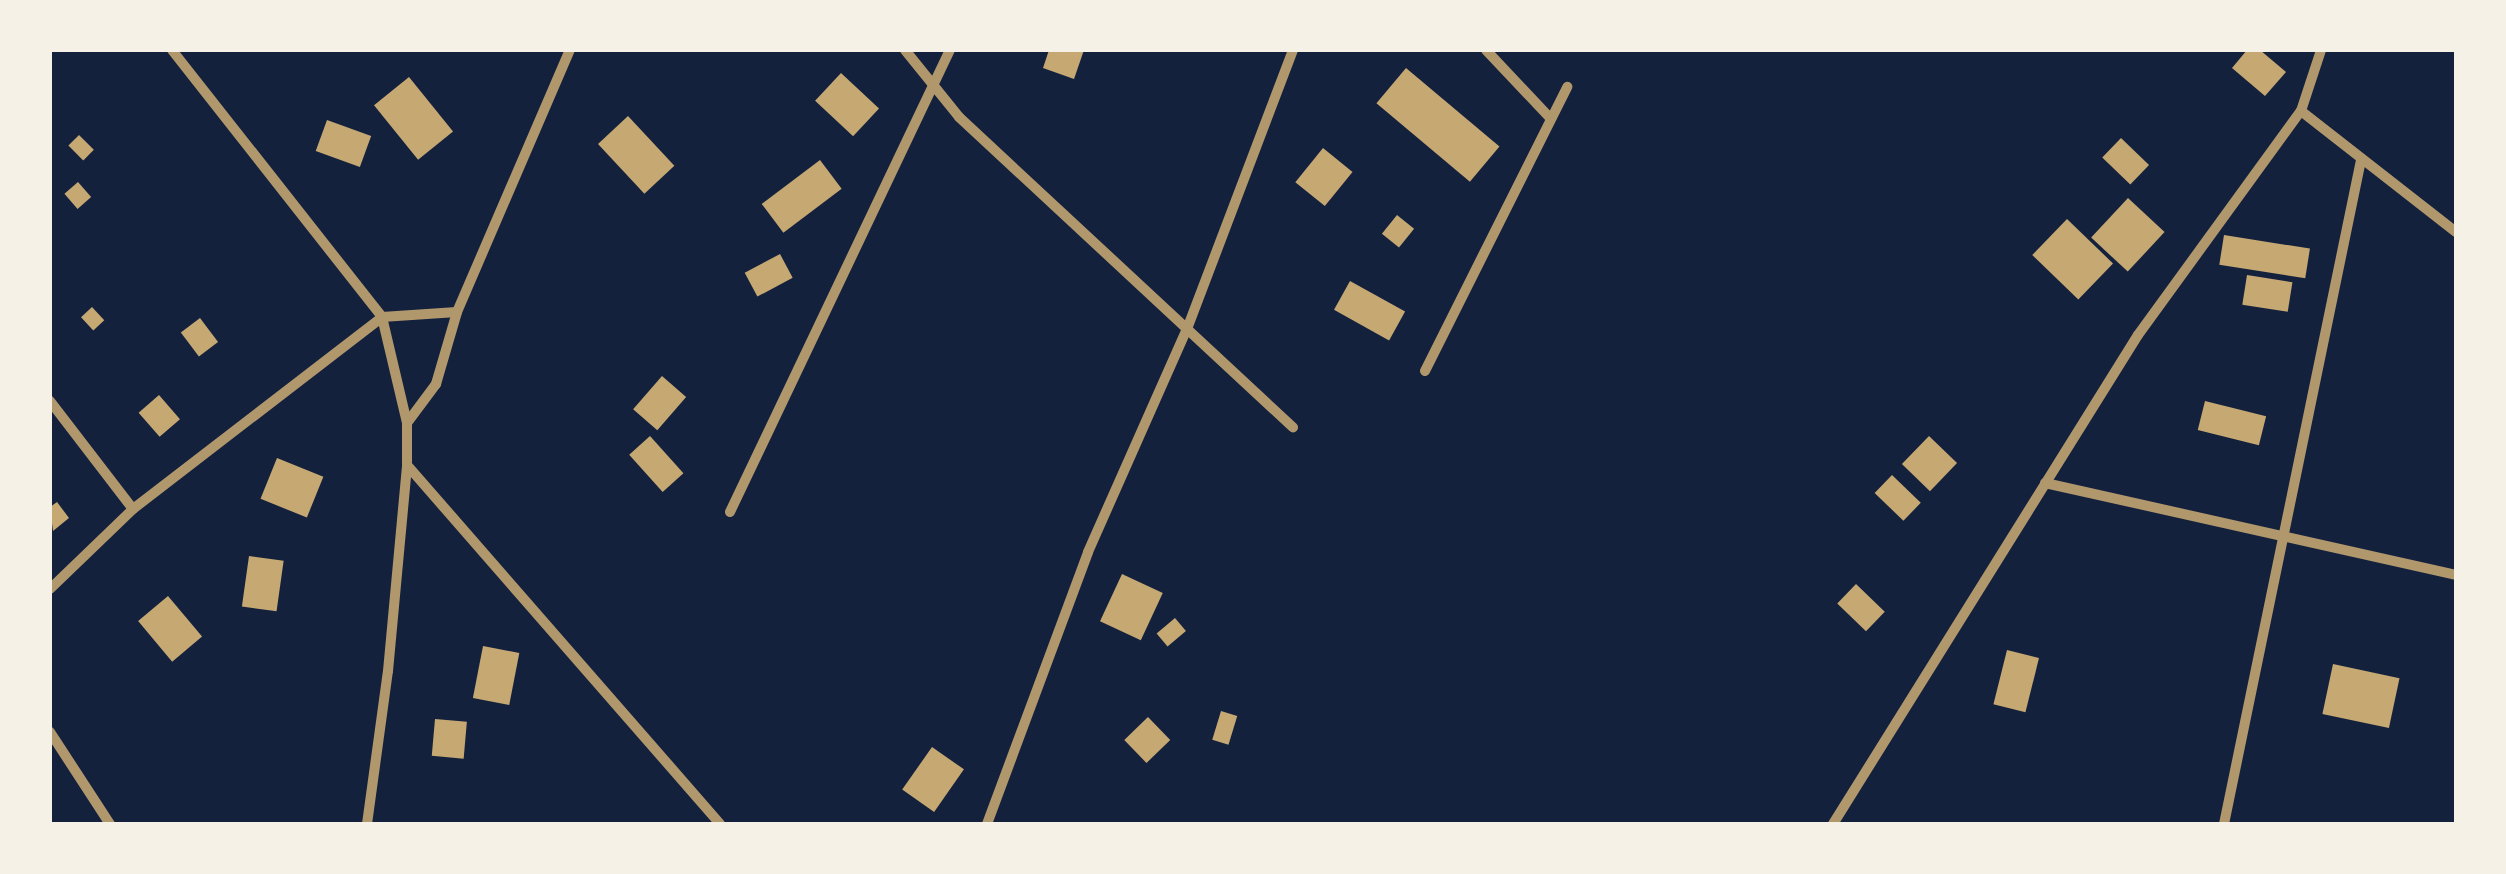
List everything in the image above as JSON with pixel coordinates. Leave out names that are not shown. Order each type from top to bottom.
[{"type":"street","points":[[172,50],[382,317],[407,423],[407,465],[388,670],[367,824]]},
{"type":"street","points":[[407,423],[436,384],[458,312],[570,50]]},
{"type":"street","points":[[905,50],[960,117],[1293,427]]},
{"type":"street","points":[[730,512],[950,50]]},
{"type":"street","points":[[986,824],[1088,552],[1187,329],[1293,50]]},
{"type":"street","points":[[1486,50],[1550,118]]},
{"type":"street","points":[[1833,824],[2138,336],[2301,111],[2321,50]]},
{"type":"street","points":[[1425,371],[1567,87]]},
{"type":"street","points":[[2301,111],[2456,232]]},
{"type":"street","points":[[2224,824],[2361,160]]},
{"type":"street","points":[[50,589],[133,509],[382,317],[458,312]]},
{"type":"street","points":[[50,401],[133,509]]},
{"type":"street","points":[[407,465],[720,824]]},
{"type":"street","points":[[2045,483],[2456,575]]},
{"type":"street","points":[[50,732],[110,824]]},
{"type":"building","points":[[1049,50],[1084,50],[1074,79],[1043,68]]},
{"type":"building","points":[[2247,50],[2260,50],[2286,72],[2265,96],[2232,68]]},
{"type":"building","points":[[1406,68],[1499,146],[1470,182],[1376,103]]},
{"type":"building","points":[[841,73],[879,108],[853,136],[815,101]]},
{"type":"building","points":[[409,77],[453,131],[418,160],[374,105]]},
{"type":"building","points":[[628,116],[674,166],[644,194],[598,144]]},
{"type":"building","points":[[327,120],[371,136],[360,167],[316,151]]},
{"type":"building","points":[[79,135],[94,150],[83,160],[68,146]]},
{"type":"building","points":[[2121,138],[2149,165],[2130,185],[2102,157]]},
{"type":"building","points":[[1323,148],[1353,172],[1325,206],[1295,182]]},
{"type":"building","points":[[820,160],[842,189],[783,233],[762,204]]},
{"type":"building","points":[[78,182],[91,197],[78,209],[64,194]]},
{"type":"building","points":[[2128,198],[2165,232],[2128,272],[2091,237]]},
{"type":"building","points":[[1397,215],[1414,229],[1399,247],[1382,234]]},
{"type":"building","points":[[2067,219],[2113,263],[2078,299],[2032,255]]},
{"type":"building","points":[[2224,235],[2310,249],[2305,278],[2219,265]]},
{"type":"building","points":[[780,254],[793,278],[757,297],[745,273]]},
{"type":"building","points":[[2247,275],[2292,282],[2288,312],[2242,305]]},
{"type":"building","points":[[1350,281],[1405,312],[1389,340],[1334,310]]},
{"type":"building","points":[[92,307],[104,320],[93,330],[81,317]]},
{"type":"building","points":[[200,318],[218,342],[199,356],[181,332]]},
{"type":"building","points":[[662,376],[686,397],[657,430],[633,409]]},
{"type":"building","points":[[159,395],[180,419],[160,437],[139,413]]},
{"type":"building","points":[[2205,401],[2266,416],[2259,445],[2198,430]]},
{"type":"building","points":[[650,436],[683,473],[663,492],[629,455]]},
{"type":"building","points":[[1929,436],[1957,463],[1930,491],[1902,464]]},
{"type":"building","points":[[277,458],[323,477],[307,518],[261,499]]},
{"type":"building","points":[[1892,475],[1921,503],[1903,521],[1875,493]]},
{"type":"building","points":[[57,502],[69,518],[53,531],[50,507]]},
{"type":"building","points":[[249,556],[284,561],[277,611],[242,607]]},
{"type":"building","points":[[1122,574],[1163,593],[1141,640],[1100,621]]},
{"type":"building","points":[[1856,584],[1885,612],[1866,631],[1837,603]]},
{"type":"building","points":[[168,596],[202,637],[172,662],[138,621]]},
{"type":"building","points":[[1175,618],[1186,631],[1168,646],[1157,633]]},
{"type":"building","points":[[483,646],[519,653],[509,705],[473,698]]},
{"type":"building","points":[[2007,650],[2039,658],[2025,712],[1993,704]]},
{"type":"building","points":[[2333,664],[2400,678],[2389,728],[2322,714]]},
{"type":"building","points":[[1221,711],[1237,716],[1228,745],[1212,740]]},
{"type":"building","points":[[1148,717],[1170,740],[1146,763],[1124,740]]},
{"type":"building","points":[[435,719],[467,722],[464,759],[432,756]]},
{"type":"building","points":[[932,747],[964,769],[934,812],[902,790]]}]
